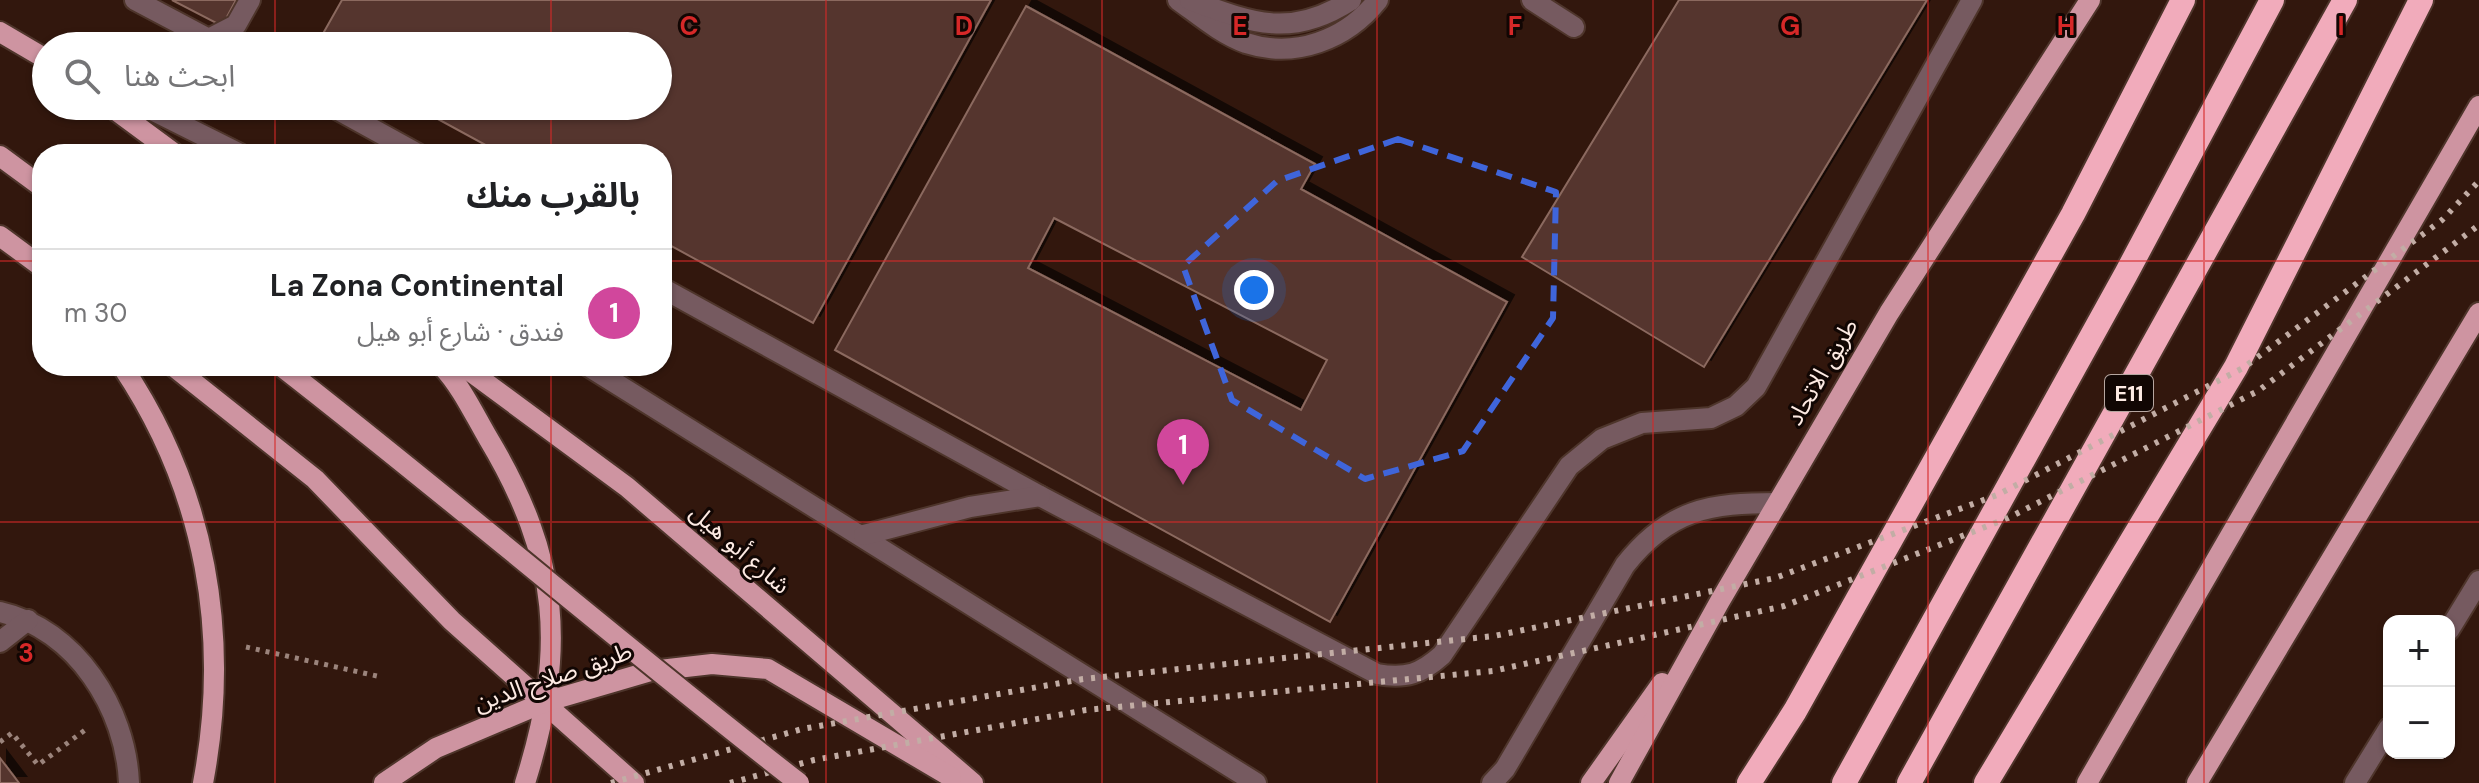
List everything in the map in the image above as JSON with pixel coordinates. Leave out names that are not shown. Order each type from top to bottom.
[{"type":"highway","points":[[1749,783],[1795,711],[2073,214],[2183,0]]},
{"type":"highway","name":"E11","points":[[1844,783],[2119,288],[2272,0]]},
{"type":"highway","name":"E11","points":[[1909,783],[2345,0]]},
{"type":"highway","points":[[1986,783],[2236,367],[2421,0]]},
{"type":"main road","name":"طريق الاتحاد","points":[[1619,783],[1720,601],[1889,313],[2090,0]]},
{"type":"main road","points":[[0,32],[32,51]]},
{"type":"main road","points":[[2087,783],[2479,106]]},
{"type":"main road","points":[[129,120],[161,144]]},
{"type":"main road","points":[[0,156],[32,180]]},
{"type":"main road","points":[[0,236],[32,260]]},
{"type":"main road","points":[[2197,783],[2479,313]]},
{"type":"main road","points":[[129,376],[148,405],[183,480],[206,558],[216,640],[214,726],[203,783]]},
{"type":"main road","points":[[186,376],[315,479],[452,621],[634,783]]},
{"type":"main road","points":[[294,376],[401,459],[688,696],[799,783]]},
{"type":"main road","points":[[448,376],[496,451],[523,505],[543,559],[551,596],[553,636],[545,702],[525,783]]},
{"type":"main road","name":"شارع أبو هيل","points":[[477,376],[627,487],[973,783]]},
{"type":"main road","points":[[1591,783],[1720,601]]},
{"type":"main road","name":"طريق صلاح الدين","points":[[384,783],[436,748],[545,702],[651,671],[712,664],[768,669],[961,783]]},
{"type":"street","points":[[135,0],[195,32]]},
{"type":"street","points":[[228,32],[236,25],[250,0]]},
{"type":"street","points":[[1178,0],[1231,35],[1277,49],[1309,46],[1339,35],[1365,16],[1378,0]]},
{"type":"street","points":[[1190,0],[1246,21],[1274,25],[1302,23],[1329,15],[1351,0]]},
{"type":"street","points":[[1532,0],[1574,27]]},
{"type":"street","points":[[672,294],[1040,496],[1377,674],[1402,678],[1424,671],[1442,655],[1569,466],[1602,439],[1642,423],[1711,418],[1736,406],[1756,387],[1972,0]]},
{"type":"street","points":[[172,120],[220,144]]},
{"type":"street","points":[[356,120],[400,144]]},
{"type":"street","points":[[604,376],[864,535],[1256,783]]},
{"type":"street","points":[[864,535],[970,507],[1040,496]]},
{"type":"street","points":[[1492,783],[1505,769],[1625,565],[1643,542],[1670,521],[1703,508],[1778,503]]},
{"type":"street","points":[[2455,620],[2479,581]]},
{"type":"street","points":[[0,612],[28,620],[63,644],[91,674],[113,710],[128,750],[129,783]]},
{"type":"street","points":[[0,642],[28,620]]},
{"type":"street","points":[[2355,783],[2383,738]]},
{"type":"path","points":[[245,647],[377,676]]},
{"type":"path","points":[[0,742],[12,733],[38,765],[91,725]]},
{"type":"highlighted area","points":[[1398,139],[1556,192],[1553,318],[1463,451],[1365,479],[1232,400],[1183,266],[1277,181]]},
{"type":"building","points":[[172,0],[236,0],[222,26]]},
{"type":"building","points":[[342,0],[991,0],[813,323],[672,246],[672,144],[484,144],[440,120],[672,120],[672,32],[324,32]]},
{"type":"building","points":[[1679,0],[1927,0],[1704,367],[1522,257]]},
{"type":"building","points":[[1026,6],[1315,164],[1301,189],[1507,302],[1330,622],[835,350]],"holes":[[[1054,218],[1327,360],[1301,410],[1028,268]]]},
{"type":"building","points":[[0,758],[19,783],[0,783]]},
{"type":"railway","points":[[611,783],[802,729],[1083,679],[1494,636],[1775,578],[1997,495],[2243,368],[2442,220],[2479,181]]},
{"type":"railway","points":[[730,783],[814,760],[1086,710],[1493,671],[1784,606],[2008,518],[2258,391],[2479,225]]},
{"type":"place","name":"La Zona Continental","points":[[1183,485]]}]
